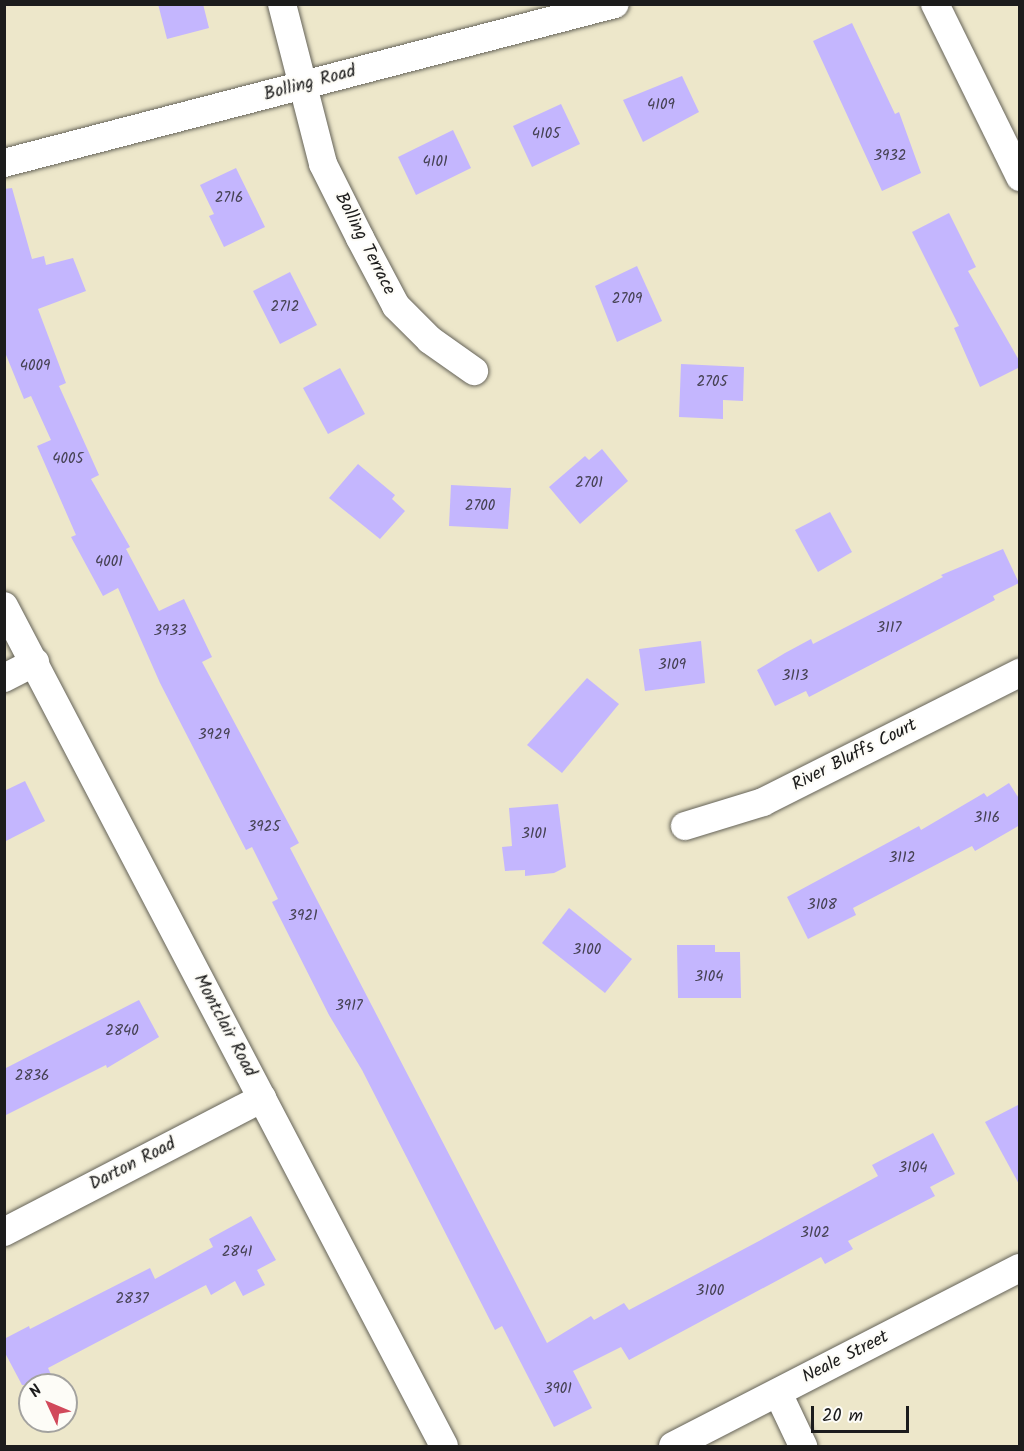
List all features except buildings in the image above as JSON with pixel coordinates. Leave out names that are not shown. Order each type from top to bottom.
[{"type":"street","name":"Bolling Terrace","points":[[282,4],[323,164],[396,306],[430,340],[474,371]]},
{"type":"street","name":"Bolling Road","points":[[4,163],[615,4]]},
{"type":"street","points":[[935,4],[1020,177]]},
{"type":"street","name":"Montclair Road","points":[[4,606],[444,1446]]},
{"type":"street","points":[[4,678],[34,662]]},
{"type":"street","name":"River Bluffs Court","points":[[685,826],[763,802],[1020,673]]},
{"type":"street","name":"Darton Road","points":[[4,1232],[262,1098]]},
{"type":"street","name":"Neale Street","points":[[672,1446],[1020,1268]]},
{"type":"street","points":[[778,1393],[803,1446]]}]
